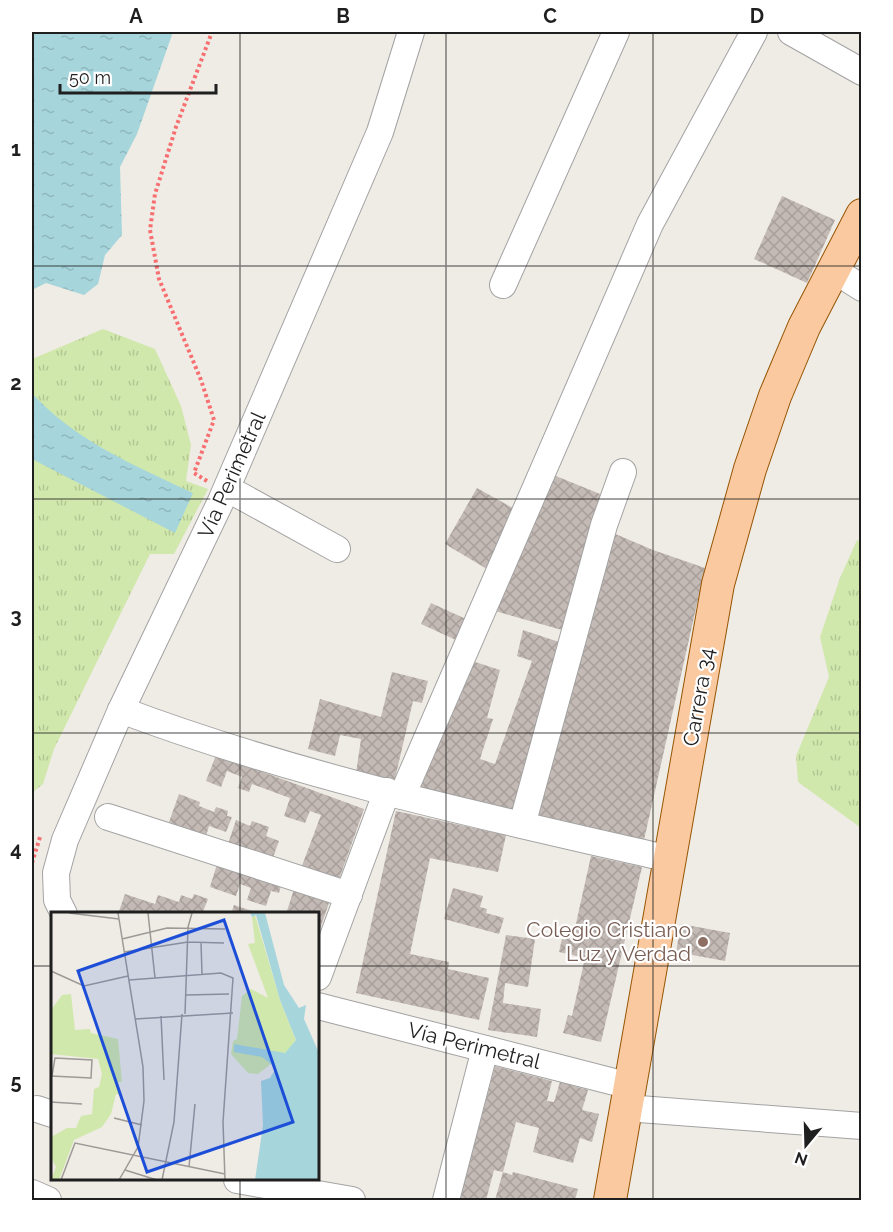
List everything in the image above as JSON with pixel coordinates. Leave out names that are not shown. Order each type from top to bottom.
[{"type":"main road","name":"Carrera 34","points":[[610,1200],[725,561],[750,469],[775,396],[804,327],[861,215]]},
{"type":"street","name":"Vía Perimetral","points":[[63,912],[57,900],[56,873],[65,840],[122,710],[223,493],[380,132],[411,32]]},
{"type":"street","points":[[503,285],[616,32]]},
{"type":"street","points":[[320,972],[349,895],[650,224],[754,32]]},
{"type":"street","points":[[791,32],[861,72]]},
{"type":"street","points":[[832,269],[861,288]]},
{"type":"street","points":[[522,825],[604,525],[623,472]]},
{"type":"street","points":[[223,493],[337,549]]},
{"type":"street","points":[[122,710],[227,749],[394,794],[670,859]]},
{"type":"street","points":[[108,817],[349,895]]},
{"type":"street","name":"Vía Perimetral","points":[[320,1007],[485,1049],[628,1097],[861,1126]]},
{"type":"street","points":[[446,1200],[485,1049]]},
{"type":"street","points":[[231,1200],[238,1181]]},
{"type":"street","points":[[244,1181],[352,1200]]},
{"type":"street","points":[[32,1193],[48,1200]]},
{"type":"path","points":[[212,32],[176,127],[155,194],[150,230],[159,279],[201,380],[214,420],[194,473],[223,493]]},
{"type":"green space","points":[[103,329],[155,349],[181,406],[191,445],[186,481],[208,489],[174,554],[150,554],[54,749],[43,784],[32,793],[32,359]]},
{"type":"green space","points":[[857,540],[862,542],[861,828],[798,782],[796,756],[829,677],[820,637],[840,578]]},
{"type":"water","points":[[32,32],[173,32],[137,134],[120,167],[122,235],[105,255],[98,284],[84,295],[46,283],[32,290]]},
{"type":"water","points":[[32,393],[49,410],[87,439],[128,462],[193,493],[175,533],[32,459]]},
{"type":"building","points":[[782,196],[835,220],[807,283],[754,259]]},
{"type":"building","points":[[551,474],[605,496],[562,630],[495,611]]},
{"type":"building","points":[[477,488],[520,512],[487,569],[445,544]]},
{"type":"building","points":[[613,533],[705,568],[644,840],[533,816]]},
{"type":"building","points":[[431,603],[466,619],[456,640],[421,624]]},
{"type":"building","points":[[523,630],[568,645],[517,814],[413,788],[469,660],[500,670],[487,718],[493,719],[480,759],[495,764],[532,661],[517,656]]},
{"type":"building","points":[[392,672],[428,681],[422,703],[413,701],[394,783],[356,773],[361,739],[340,735],[335,756],[308,749],[320,699],[381,717]]},
{"type":"building","points":[[216,755],[364,809],[337,885],[300,871],[321,815],[310,811],[305,823],[284,816],[290,798],[252,784],[249,792],[238,788],[242,777],[227,771],[221,787],[206,781]]},
{"type":"building","points":[[179,794],[200,802],[199,806],[214,812],[216,807],[228,811],[227,816],[232,817],[226,832],[209,826],[206,836],[169,822]]},
{"type":"building","points":[[396,811],[506,835],[498,872],[430,858],[410,954],[449,962],[448,969],[489,978],[479,1020],[356,993]]},
{"type":"building","points":[[236,820],[250,826],[252,821],[269,827],[266,836],[279,841],[272,860],[228,844]]},
{"type":"building","points":[[591,856],[642,867],[601,1042],[563,1033],[568,1015],[572,1016],[585,958],[559,952],[565,925],[575,928]]},
{"type":"building","points":[[218,861],[282,882],[279,893],[271,891],[266,906],[247,900],[251,888],[240,884],[236,896],[210,887]]},
{"type":"building","points":[[296,883],[332,894],[320,929],[320,912],[287,912]]},
{"type":"building","points":[[453,888],[483,896],[480,907],[487,909],[486,913],[504,918],[499,934],[444,919]]},
{"type":"building","points":[[125,894],[155,904],[158,895],[179,902],[181,895],[192,899],[194,894],[208,899],[203,912],[119,912]]},
{"type":"building","points":[[234,905],[255,912],[232,912]]},
{"type":"building","name":"Colegio Cristiano Luz y Verdad","points":[[681,924],[730,933],[725,961],[676,952]]},
{"type":"building","points":[[506,935],[535,939],[528,987],[505,983],[503,1003],[541,1009],[537,1037],[488,1030]]},
{"type":"building","points":[[495,1066],[552,1081],[547,1101],[554,1102],[560,1082],[588,1090],[582,1110],[599,1114],[592,1142],[580,1138],[573,1163],[533,1152],[539,1128],[516,1122],[503,1172],[494,1170],[486,1200],[459,1200]]},
{"type":"building","points":[[503,1172],[512,1175],[513,1172],[578,1189],[575,1200],[495,1200]]},
{"type":"place","name":"Colegio Cristiano Luz y Verdad","points":[[703,942]]}]
